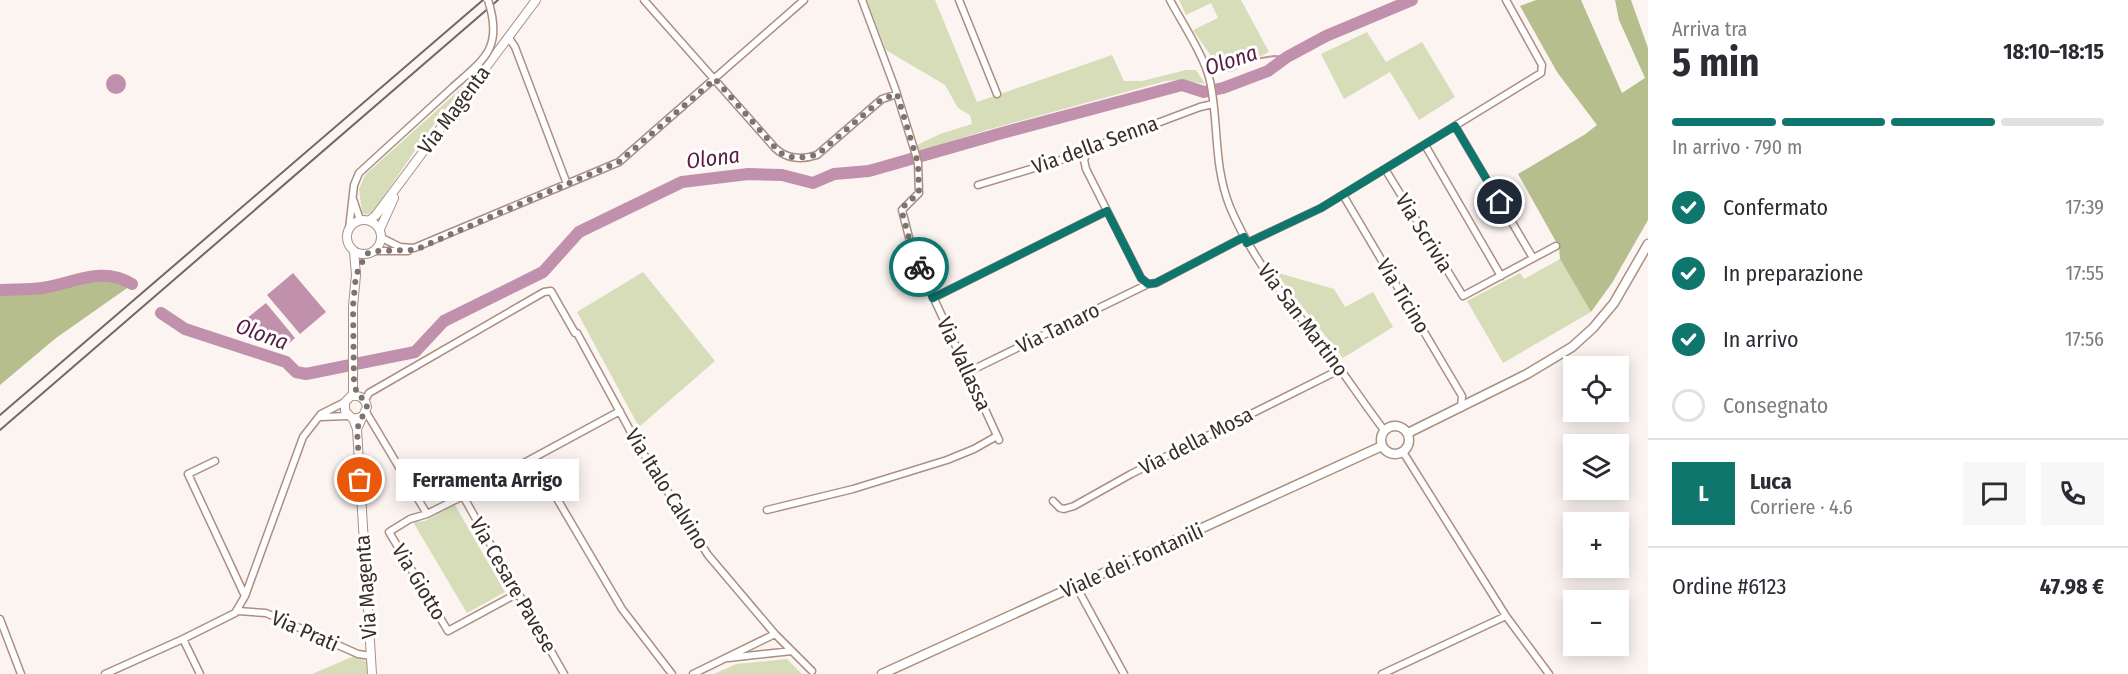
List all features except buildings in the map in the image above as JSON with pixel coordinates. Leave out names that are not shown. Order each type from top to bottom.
[{"type":"main road","points":[[1408,433],[1551,361],[1583,338],[1614,303],[1648,244]]},
{"type":"main road","points":[[1391,426],[1399,426],[1408,433],[1409,443],[1402,452],[1391,454],[1382,446],[1380,439],[1384,430],[1391,426]]},
{"type":"main road","name":"Viale dei Fontanili","points":[[882,674],[1382,446]]},
{"type":"street","points":[[320,417],[357,416],[367,406],[359,397],[354,384],[353,306],[356,275],[354,251],[347,240],[354,185],[359,173],[483,60],[490,48],[495,28],[488,0]]},
{"type":"street","name":"Via Magenta","points":[[370,220],[401,183],[536,0]]},
{"type":"street","points":[[645,0],[779,152],[797,158],[817,155],[882,99],[897,94],[862,0]]},
{"type":"street","points":[[354,251],[370,253],[415,250],[622,160],[804,0]]},
{"type":"street","points":[[959,0],[997,94]]},
{"type":"street","name":"Via San Martino","points":[[1170,0],[1204,65],[1210,84],[1216,150],[1221,176],[1230,206],[1245,240],[1384,430]]},
{"type":"street","name":"Via Tanaro","points":[[968,372],[1148,284],[1156,283],[1245,240],[1321,208],[1541,73],[1543,69],[1506,0]]},
{"type":"street","name":"Via Magenta","points":[[509,38],[515,47],[567,184]]},
{"type":"street","name":"Via Vallassa","points":[[767,510],[853,489],[947,460],[998,438],[913,253],[902,212],[903,207],[919,193],[918,163],[897,94]]},
{"type":"street","name":"Via della Senna","points":[[978,185],[1087,152],[1091,148],[1212,101]]},
{"type":"street","points":[[1455,126],[1533,258]]},
{"type":"street","points":[[1425,145],[1501,276],[1556,246]]},
{"type":"street","points":[[1087,152],[1084,164],[1141,278],[1148,284]]},
{"type":"street","name":"Via Scrivia","points":[[1385,169],[1463,296],[1501,276]]},
{"type":"street","name":"Via Magenta","points":[[380,229],[401,183]]},
{"type":"street","name":"Via Ticino","points":[[1343,195],[1462,396]]},
{"type":"street","points":[[353,198],[360,220]]},
{"type":"street","points":[[933,298],[1107,211]]},
{"type":"street","points":[[349,229],[360,220],[370,220],[380,229],[382,238],[379,246],[370,253],[356,275]]},
{"type":"street","points":[[382,238],[407,249],[422,246]]},
{"type":"street","name":"Via Italo Calvino","points":[[359,397],[549,291],[553,293],[638,445],[708,555],[775,634],[815,673]]},
{"type":"street","name":"Via della Mosa","points":[[1053,501],[1064,509],[1074,506],[1137,471],[1341,369]]},
{"type":"street","points":[[1461,408],[1462,396],[1474,401]]},
{"type":"street","points":[[105,674],[183,639],[238,610],[245,597],[303,437],[311,425],[327,411],[359,397]]},
{"type":"street","points":[[345,402],[344,409],[357,416],[427,514],[620,411]]},
{"type":"street","name":"Via Magenta","points":[[357,416],[372,674]]},
{"type":"street","points":[[1402,452],[1506,616],[1550,674]]},
{"type":"street","points":[[532,458],[622,609],[672,674]]},
{"type":"street","points":[[214,461],[188,474],[245,597]]},
{"type":"street","name":"Via Cesare Pavese","points":[[463,496],[564,674]]},
{"type":"street","name":"Via Giotto","points":[[427,514],[410,519],[389,532],[448,631],[518,593]]},
{"type":"street","points":[[1076,586],[1124,674]]},
{"type":"street","name":"Via Prati","points":[[238,610],[266,613],[358,654],[371,656]]},
{"type":"street","points":[[1382,674],[1506,616]]},
{"type":"street","points":[[0,619],[21,674]]},
{"type":"street","points":[[693,674],[775,634]]},
{"type":"street","points":[[183,639],[200,674]]},
{"type":"street","points":[[728,658],[792,651]]},
{"type":"green space","points":[[867,0],[935,0],[977,102],[1112,55],[1124,81],[1142,81],[1186,70],[1196,70],[1205,84],[1179,80],[1166,81],[987,130],[919,152],[917,145],[940,134],[972,124],[970,115],[958,108],[945,85],[886,50]]},
{"type":"green space","points":[[1179,0],[1241,0],[1269,52],[1232,72],[1222,72],[1193,30],[1218,18],[1211,3],[1186,15]]},
{"type":"green space","points":[[1536,0],[1581,0],[1622,93],[1645,78],[1619,20],[1615,0],[1631,0],[1648,48],[1648,220],[1612,283],[1591,312],[1560,259],[1559,247],[1518,174],[1597,125],[1557,72],[1520,6]]},
{"type":"green space","points":[[1367,32],[1386,62],[1422,42],[1455,97],[1419,120],[1390,72],[1344,99],[1321,54]]},
{"type":"green space","points":[[465,85],[422,140],[373,212],[365,215],[362,212],[359,189],[365,175]]},
{"type":"green space","points":[[1560,259],[1591,312],[1503,363],[1467,301],[1520,273],[1524,279]]},
{"type":"green space","points":[[643,272],[715,361],[639,427],[577,312]]},
{"type":"green space","points":[[1275,272],[1334,289],[1345,307],[1373,292],[1393,327],[1343,358]]},
{"type":"green space","points":[[93,277],[119,281],[130,286],[56,338],[0,385],[0,293],[44,291]]},
{"type":"green space","points":[[455,505],[505,592],[467,613],[413,522],[425,521]]},
{"type":"green space","points":[[354,656],[367,662],[368,674],[312,674]]},
{"type":"green space","points":[[787,659],[802,674],[714,674],[736,664]]},
{"type":"water","points":[[116,74],[123,77],[126,84],[123,91],[116,94],[109,91],[106,84],[109,77]]},
{"type":"water","points":[[293,273],[326,312],[300,334],[267,295]]},
{"type":"water","points":[[266,303],[295,338],[285,347],[281,348],[244,332],[241,328],[241,323]]},
{"type":"waterway","name":"Olona","points":[[161,313],[185,329],[286,362],[296,372],[306,374],[415,352],[444,321],[543,272],[579,232],[682,182],[748,174],[782,175],[813,183],[834,174],[869,171],[1182,85],[1204,92],[1223,88],[1268,71],[1287,57],[1326,36],[1412,0]]},
{"type":"waterway","points":[[1217,56],[1244,61],[1274,56],[1287,57]]},
{"type":"waterway","name":"Olona","points":[[0,290],[42,288],[98,276],[109,276],[132,284]]},
{"type":"railway","points":[[0,415],[483,0]]},
{"type":"railway","points":[[0,430],[498,0]]},
{"type":"way so far","points":[[360,480],[357,429],[367,406],[364,399],[358,396],[354,384],[352,331],[356,275],[366,254],[374,251],[415,250],[619,162],[715,79],[779,152],[797,158],[817,155],[882,99],[897,94],[918,163],[920,190],[907,202],[902,212],[906,233],[919,267]]},
{"type":"place","name":"Ferramenta Arrigo","points":[[360,480]]},
{"type":"route","points":[[919,267],[933,298],[1107,211],[1141,278],[1148,284],[1156,283],[1244,237],[1247,243],[1321,208],[1455,126],[1500,202]]}]
